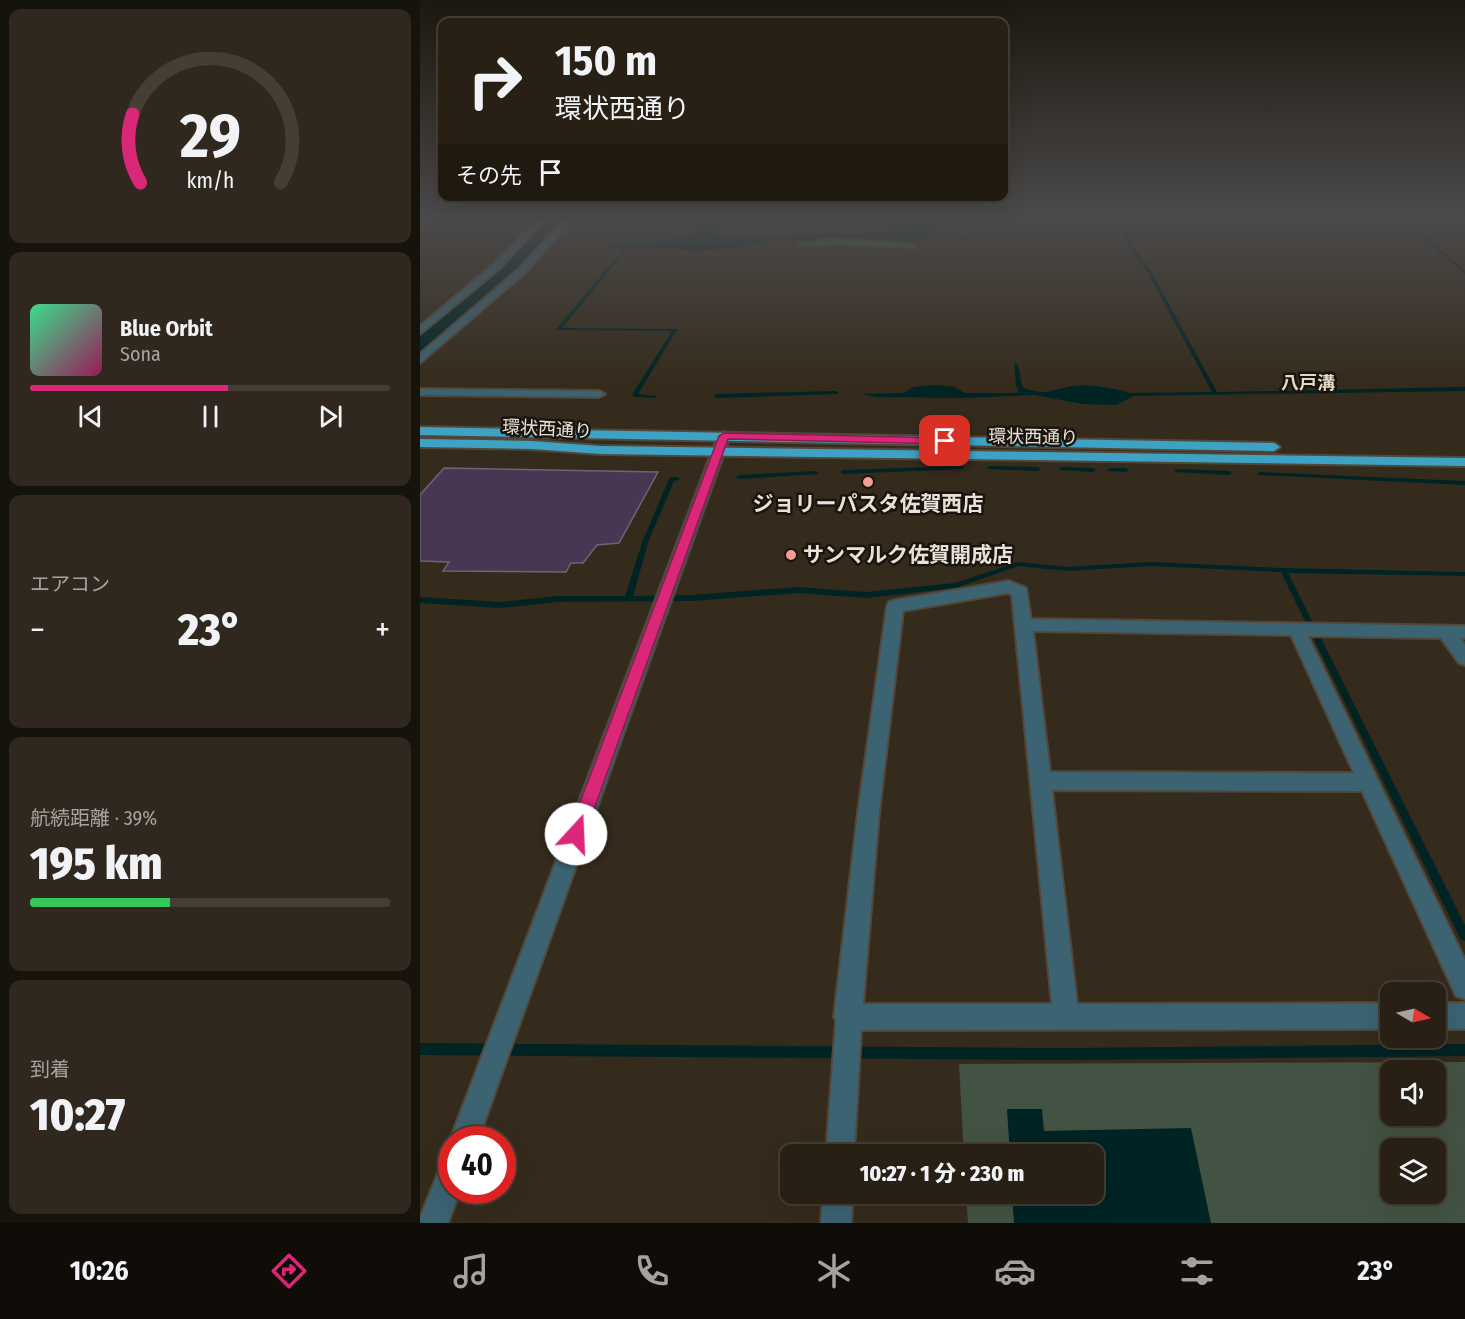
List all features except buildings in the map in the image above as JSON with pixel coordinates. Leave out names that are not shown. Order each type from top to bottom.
[{"type":"highway","name":"環状西通り","points":[[420,430],[1465,451]]},
{"type":"highway","name":"環状西通り","points":[[420,443],[532,445],[600,450],[1465,462]]},
{"type":"street","points":[[420,331],[490,272]]},
{"type":"street","points":[[420,360],[521,272]]},
{"type":"street","points":[[420,392],[599,394]]},
{"type":"street","points":[[469,1126],[724,436]]},
{"type":"street","points":[[841,1144],[847,1024],[874,757],[895,606],[1010,587],[1020,592],[1066,1016]]},
{"type":"street","points":[[1025,625],[1465,632]]},
{"type":"street","points":[[1300,628],[1465,987]]},
{"type":"street","points":[[1446,632],[1465,658]]},
{"type":"street","points":[[1041,781],[1369,782]]},
{"type":"street","points":[[847,1024],[1066,1016],[1380,1016]]},
{"type":"street","points":[[1446,1016],[1465,1016]]},
{"type":"street","points":[[433,1223],[440,1204]]},
{"type":"street","points":[[836,1223],[837,1204]]},
{"type":"green space","points":[[1380,1062],[1380,1126],[1446,1126],[1446,1062],[1465,1062],[1465,1223],[968,1223],[967,1204],[1104,1204],[1104,1144],[963,1144],[959,1064]]},
{"type":"water","points":[[495,272],[512,272],[420,353],[420,336]]},
{"type":"water","points":[[935,385],[954,387],[965,393],[1017,393],[1019,386],[1029,390],[1048,392],[1066,387],[1090,386],[1136,395],[1116,405],[1083,404],[1034,395],[962,398],[876,397],[861,394],[903,393],[914,387]]},
{"type":"water","points":[[1007,1109],[1042,1109],[1044,1131],[1191,1128],[1211,1223],[1014,1223],[1013,1204],[1104,1204],[1104,1144],[1009,1144]]},
{"type":"waterway","points":[[606,272],[558,329],[675,330],[635,395],[654,397]]},
{"type":"waterway","points":[[1149,272],[1216,393]]},
{"type":"waterway","points":[[1016,364],[1019,386],[1024,393]]},
{"type":"waterway","points":[[1216,393],[1465,389]]},
{"type":"waterway","points":[[717,396],[836,393]]},
{"type":"waterway","points":[[1128,395],[1216,393]]},
{"type":"waterway","points":[[843,472],[962,468]]},
{"type":"waterway","points":[[990,468],[1038,469]]},
{"type":"waterway","points":[[1062,469],[1093,470]]},
{"type":"waterway","points":[[1110,470],[1126,470]]},
{"type":"waterway","points":[[1177,471],[1229,473]]},
{"type":"waterway","points":[[739,477],[816,473]]},
{"type":"waterway","points":[[1260,474],[1465,483]]},
{"type":"waterway","points":[[628,598],[646,540],[672,479],[677,479]]},
{"type":"waterway","points":[[628,598],[692,598],[798,590],[866,595],[956,585],[1018,564],[1067,569],[1151,564],[1283,570]]},
{"type":"waterway","points":[[1283,570],[1465,574]]},
{"type":"waterway","points":[[1283,570],[1465,936]]},
{"type":"waterway","points":[[420,600],[500,605],[558,599],[628,598]]},
{"type":"waterway","points":[[420,1049],[1063,1054],[1465,1050]]},
{"type":"place","name":"ジョリーパスタ佐賀西店","points":[[868,482]]},
{"type":"place","name":"サンマルク佐賀開成店","points":[[791,555]]},
{"type":"district","name":"八戸溝","points":[[1308,383]]},
{"type":"route","points":[[576,834],[724,436],[945,441]]}]
